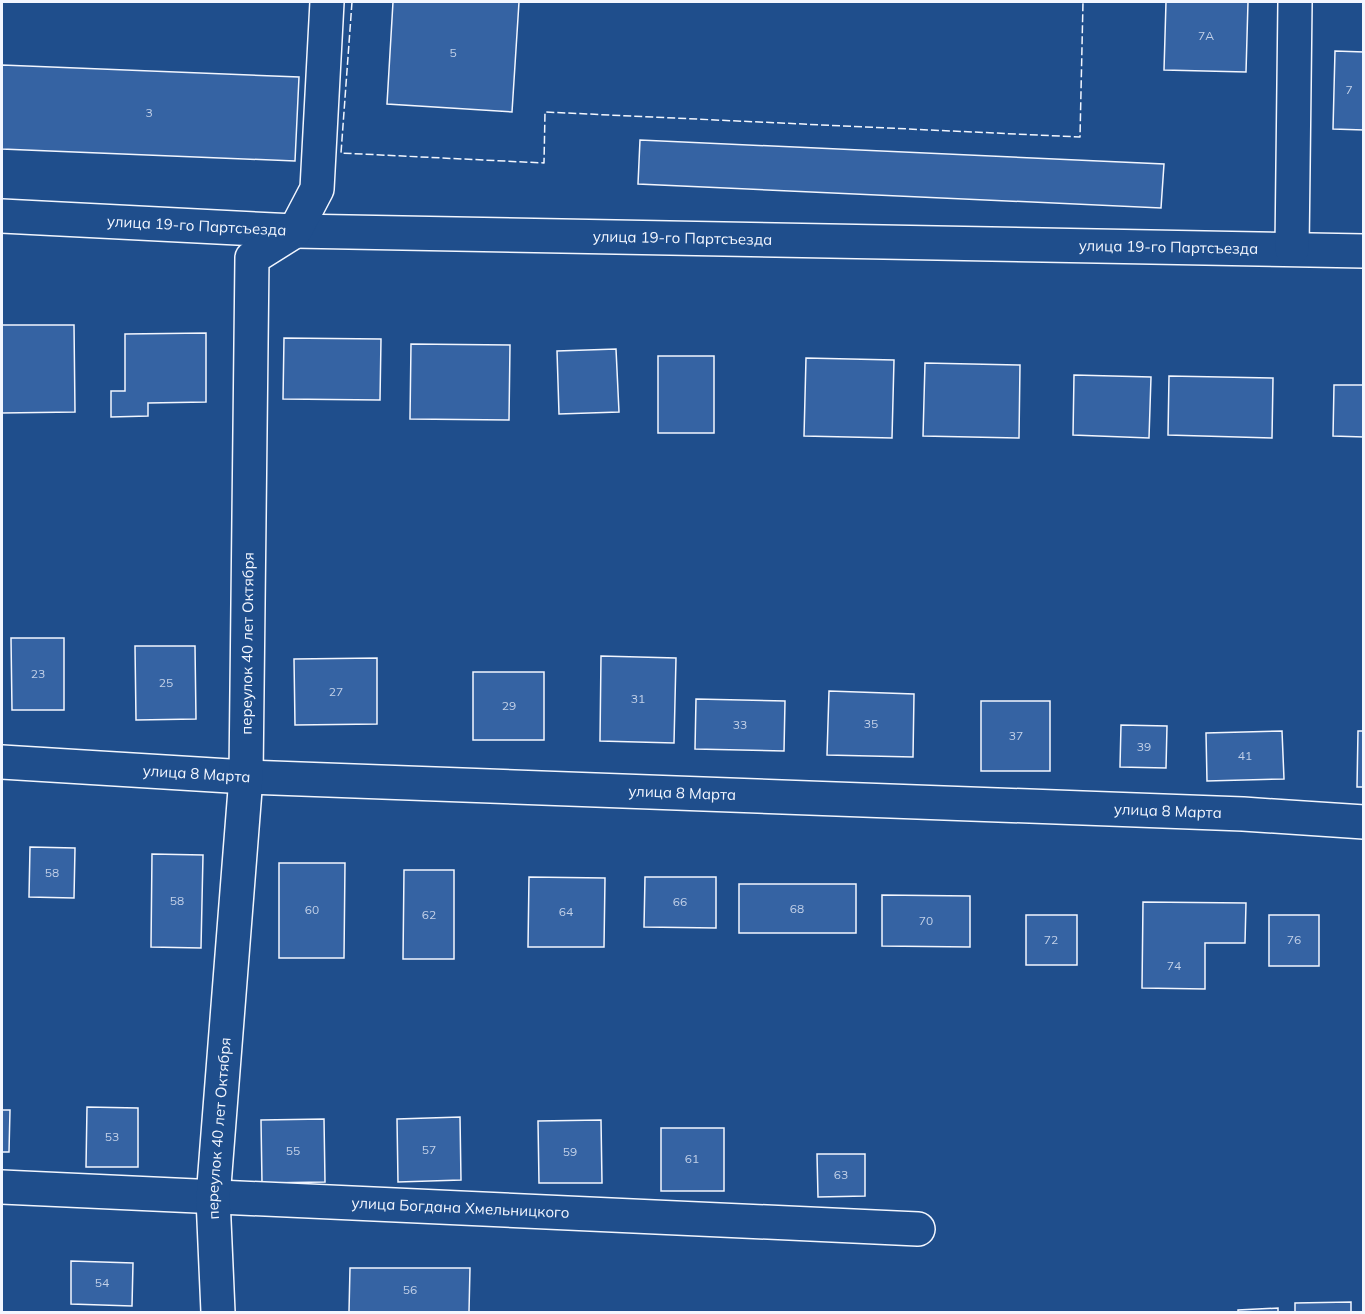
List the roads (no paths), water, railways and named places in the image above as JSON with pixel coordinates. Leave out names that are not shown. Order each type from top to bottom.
[{"type":"street","points":[[295,231],[317,189],[327,2]]},
{"type":"street","points":[[1292,249],[1295,2]]},
{"type":"street","name":"улица 19-го Партсъезда","points":[[2,216],[295,231],[1364,250]]},
{"type":"street","name":"переулок 40 лет Октября","points":[[218,1312],[213,1198],[246,777],[252,258],[295,231]]},
{"type":"street","name":"улица 8 Марта","points":[[2,762],[246,777],[1243,814],[1364,822]]},
{"type":"street","name":"улица Богдана Хмельницкого","points":[[2,1187],[918,1229]]}]
